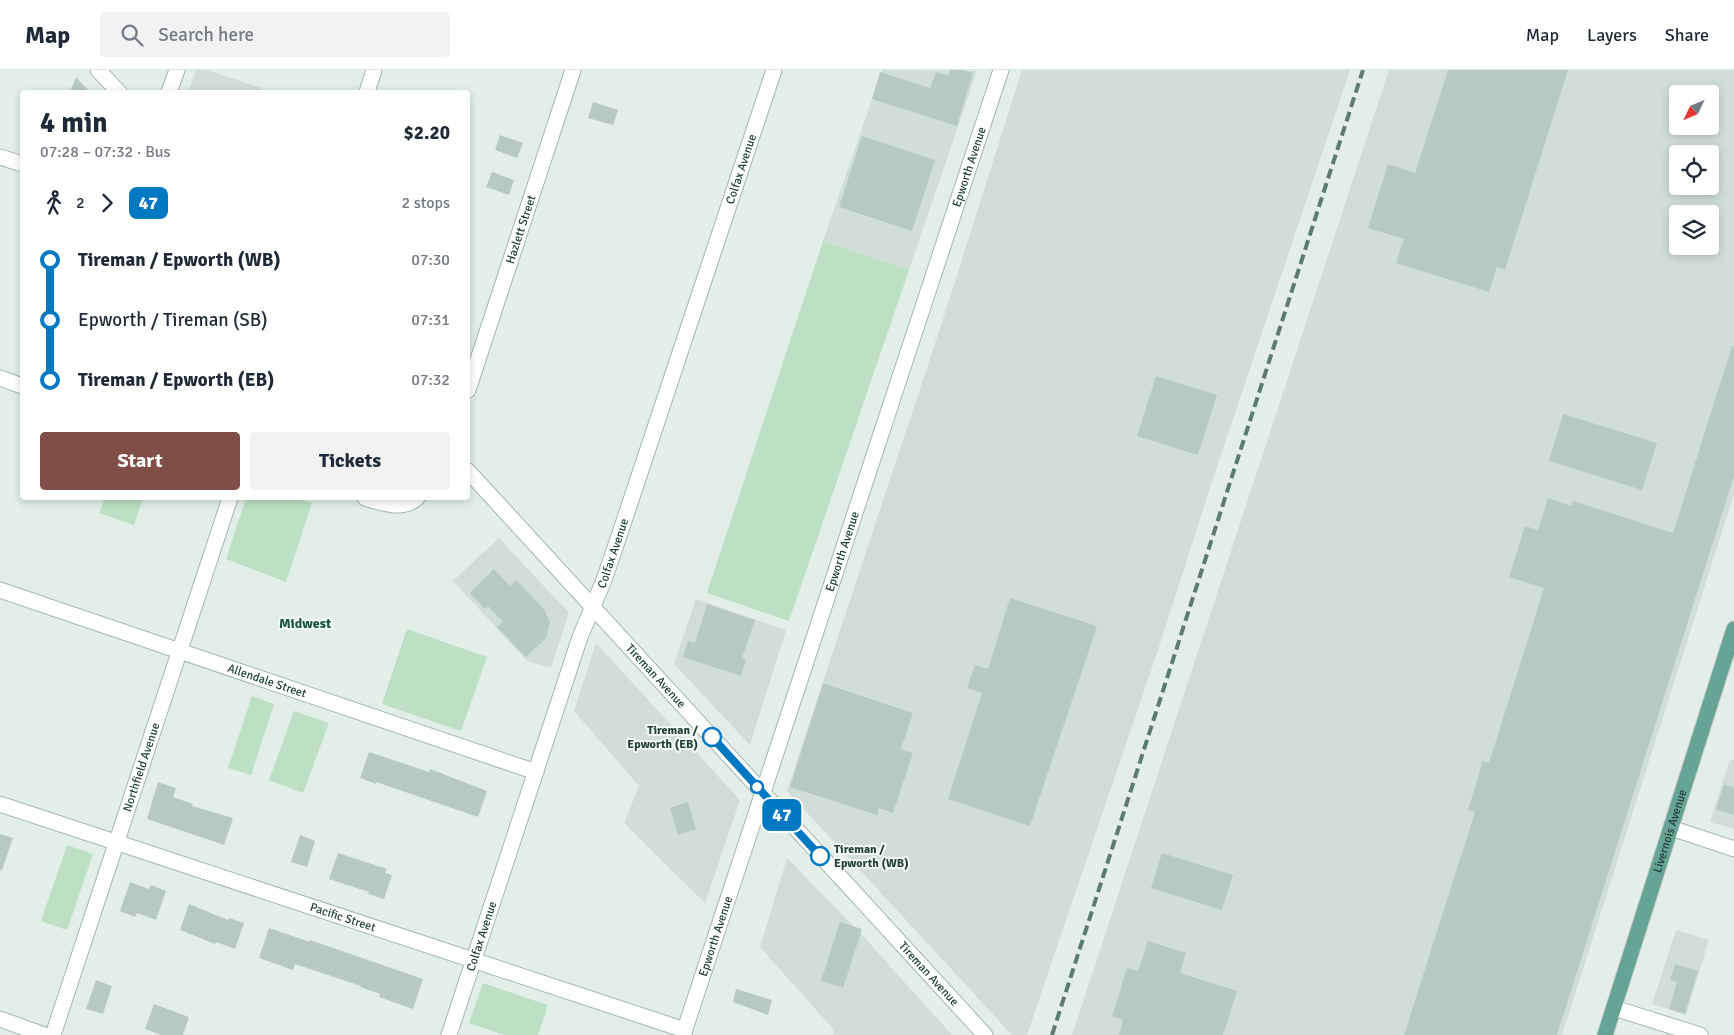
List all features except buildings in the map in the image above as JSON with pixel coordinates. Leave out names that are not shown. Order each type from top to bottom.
[{"type":"main road","name":"Livernois Avenue","points":[[1605,1035],[1732,639]]},
{"type":"street","points":[[98,70],[117,90]]},
{"type":"street","points":[[170,90],[177,70]]},
{"type":"street","points":[[368,90],[374,70]]},
{"type":"street","name":"Hazlett Street","points":[[470,384],[573,70]]},
{"type":"street","name":"Colfax Avenue","points":[[449,1035],[580,637],[619,536],[774,70]]},
{"type":"street","name":"Epworth Avenue","points":[[684,1033],[1001,70]]},
{"type":"street","points":[[0,157],[20,163]]},
{"type":"street","points":[[0,378],[20,385]]},
{"type":"street","name":"Tireman Avenue","points":[[470,473],[985,1035]]},
{"type":"street","name":"Northfield Avenue","points":[[53,1035],[229,500]]},
{"type":"street","points":[[372,500],[390,505],[402,505],[414,500]]},
{"type":"street","name":"Allendale Street","points":[[0,590],[536,772]]},
{"type":"street","name":"Pacific Street","points":[[0,804],[684,1033]]},
{"type":"street","points":[[1671,828],[1734,849]]},
{"type":"street","points":[[1614,1008],[1700,1035]]},
{"type":"street","points":[[0,1019],[44,1035]]},
{"type":"shaded area","points":[[196,70],[207,70],[261,88],[260,90],[189,90]]},
{"type":"shaded area","points":[[882,70],[977,71],[909,270],[823,241]]},
{"type":"shaded area","points":[[1022,70],[1350,70],[1211,485],[1159,647],[1027,1035],[1012,1035],[787,791],[944,316]]},
{"type":"shaded area","points":[[1389,70],[1734,70],[1734,494],[1562,1035],[1072,1035]]},
{"type":"shaded area","points":[[499,538],[569,613],[551,668],[527,661],[453,581]]},
{"type":"shaded area","points":[[696,599],[786,630],[750,745],[674,664]]},
{"type":"shaded area","points":[[596,643],[740,800],[705,903],[624,823],[639,786],[574,711]]},
{"type":"shaded area","points":[[1730,759],[1734,760],[1734,829],[1710,822]]},
{"type":"shaded area","points":[[787,858],[863,936],[952,1035],[833,1035],[834,1030],[760,947]]},
{"type":"shaded area","points":[[1676,930],[1709,940],[1686,1015],[1652,1004]]},
{"type":"green space","points":[[823,241],[909,270],[789,621],[707,593]]},
{"type":"green space","points":[[104,500],[142,500],[134,525],[99,513]]},
{"type":"green space","points":[[245,500],[302,500],[312,503],[286,582],[226,559]]},
{"type":"green space","points":[[407,629],[487,657],[461,731],[382,704]]},
{"type":"green space","points":[[252,696],[274,704],[251,775],[228,768]]},
{"type":"green space","points":[[294,711],[329,723],[303,793],[269,780]]},
{"type":"green space","points":[[67,845],[93,854],[67,930],[41,921]]},
{"type":"green space","points":[[483,983],[548,1005],[538,1035],[504,1035],[469,1023]]},
{"type":"railway","points":[[1052,1035],[1363,70]]},
{"type":"bus line","name":"47","points":[[712,737],[820,856]]},
{"type":"place","name":"Tireman / Epworth (EB)","points":[[712,737]]},
{"type":"place","name":"Tireman / Epworth (WB)","points":[[820,856]]},
{"type":"district","name":"Midwest","points":[[305,623]]}]
